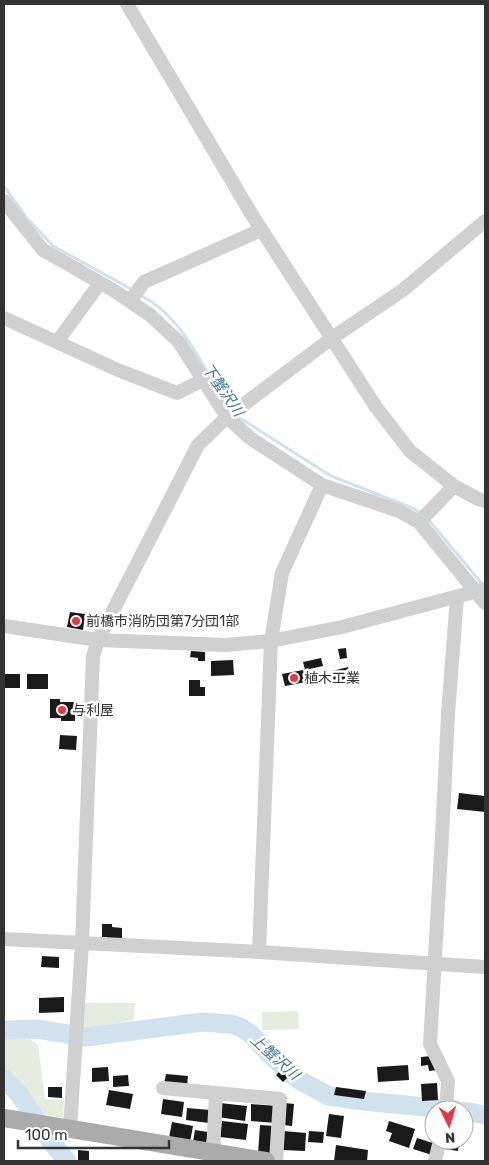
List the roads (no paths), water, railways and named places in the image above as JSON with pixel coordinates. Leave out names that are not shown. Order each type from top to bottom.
[{"type":"main road","points":[[4,1118],[210,1155],[266,1161]]},
{"type":"street","points":[[127,4],[262,230],[376,406],[410,451],[454,486],[478,499],[485,500]]},
{"type":"street","points":[[4,201],[43,250],[130,301],[150,315],[179,342],[227,417],[250,438],[322,485],[399,511],[419,522],[480,590],[485,603]]},
{"type":"street","points":[[64,1128],[75,1044],[82,944],[93,656],[98,640],[198,444],[227,417],[332,338],[403,290],[485,221]]},
{"type":"street","points":[[130,301],[144,282],[262,230]]},
{"type":"street","points":[[57,342],[100,283]]},
{"type":"street","points":[[4,318],[118,370],[177,393],[203,380]]},
{"type":"street","points":[[259,952],[271,641],[282,573],[322,485]]},
{"type":"street","points":[[419,522],[454,486]]},
{"type":"street","points":[[4,626],[98,640],[226,646],[271,641],[342,627],[480,590]]},
{"type":"street","points":[[447,1100],[448,1081],[430,1044],[444,818],[448,714],[457,597]]},
{"type":"street","points":[[4,939],[259,952],[485,967]]},
{"type":"street","points":[[163,1088],[280,1100],[276,1161]]},
{"type":"street","points":[[210,1155],[216,1093]]},
{"type":"waterway","name":"下蟹沢川","points":[[4,186],[26,217],[53,246],[133,290]]},
{"type":"waterway","name":"下蟹沢川","points":[[140,295],[171,318],[233,409]]},
{"type":"waterway","name":"下蟹沢川","points":[[237,414],[240,418],[331,476],[415,509],[421,514]]},
{"type":"waterway","name":"下蟹沢川","points":[[428,519],[483,585]]},
{"type":"waterway","name":"上蟹沢川","points":[[4,1030],[37,1029],[86,1037],[202,1022],[231,1024],[251,1034],[269,1054],[299,1080],[329,1096],[424,1107]]},
{"type":"waterway","points":[[4,1079],[19,1094],[49,1139],[67,1161]]},
{"type":"waterway","name":"上蟹沢川","points":[[474,1113],[485,1115]]},
{"type":"place","name":"前橋市消防団第7分団1部","points":[[76,621]]},
{"type":"place","name":"植木工業","points":[[294,678]]},
{"type":"place","name":"与利屋","points":[[62,710]]}]
